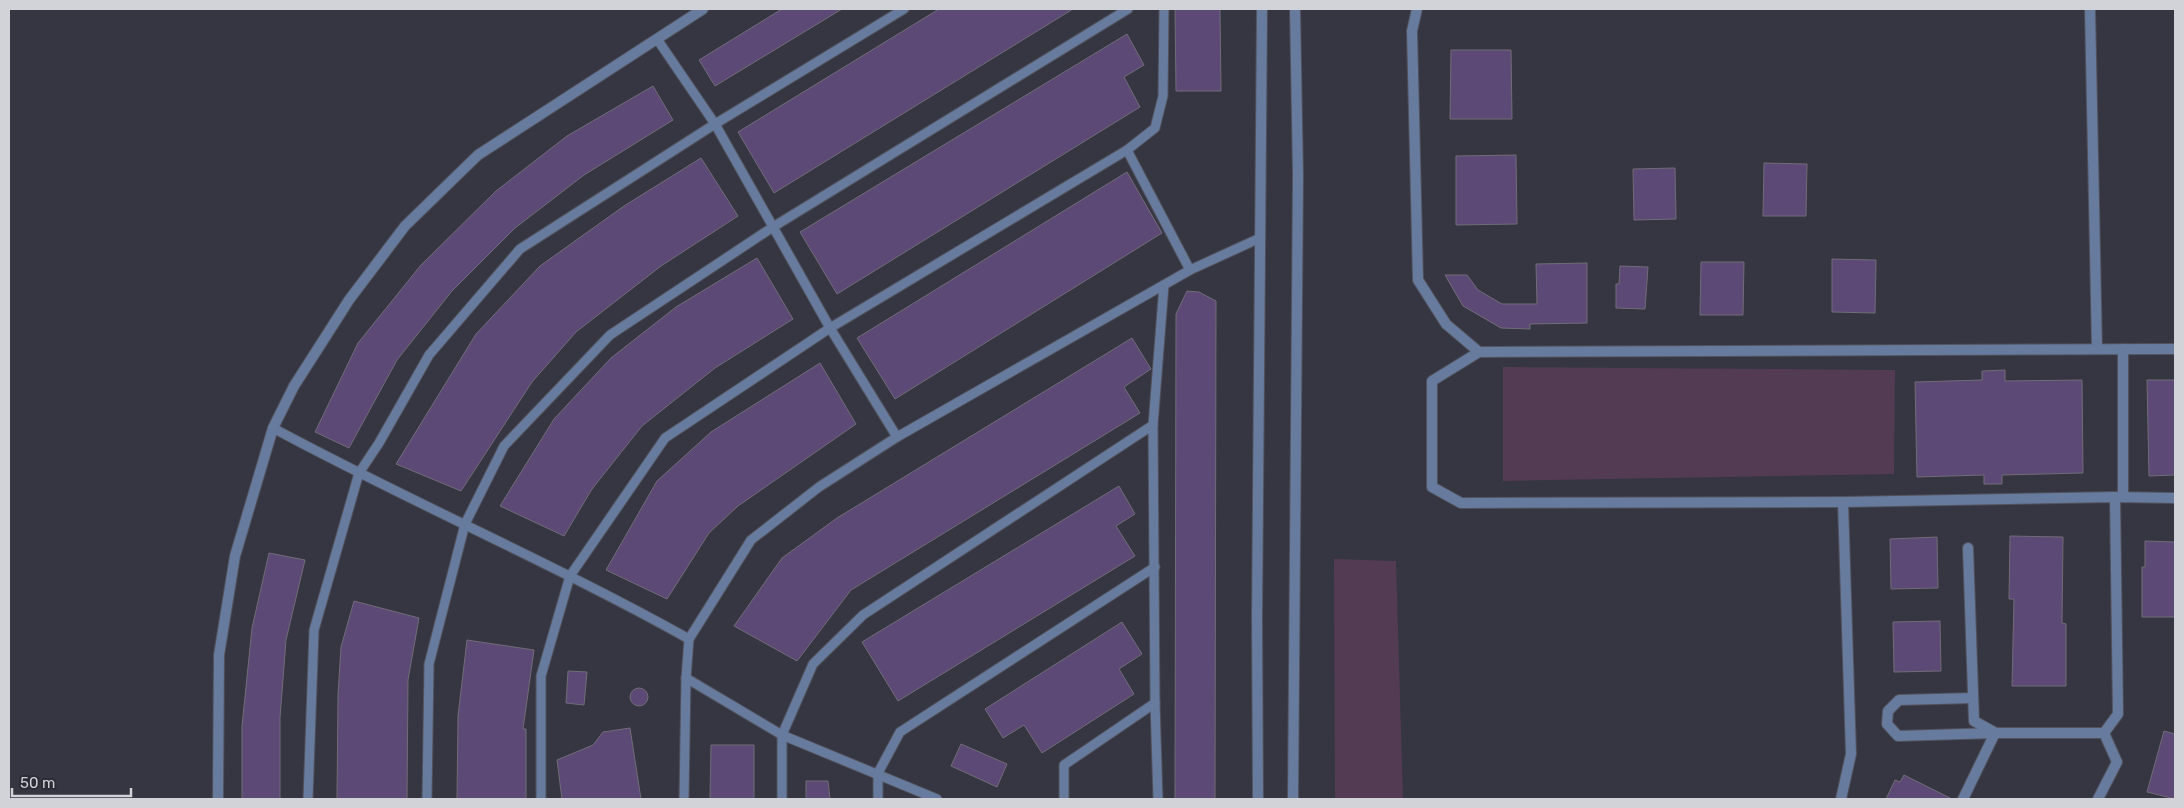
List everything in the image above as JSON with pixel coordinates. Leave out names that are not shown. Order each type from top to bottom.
[{"type":"street","points":[[218,799],[219,655],[235,556],[273,428],[294,386],[349,300],[405,226],[478,155],[703,9]]},
{"type":"street","points":[[1258,799],[1257,618],[1262,9]]},
{"type":"street","points":[[1293,799],[1298,175],[1295,9]]},
{"type":"street","points":[[1416,9],[1412,31],[1418,280],[1446,324],[1479,352]]},
{"type":"street","points":[[2090,9],[2097,349]]},
{"type":"street","points":[[2104,733],[2118,714],[2119,497],[2123,349]]},
{"type":"street","points":[[2175,349],[1479,352],[1432,381],[1432,487],[1461,503],[1843,502],[2119,497],[2175,498]]},
{"type":"street","points":[[1842,799],[1851,754],[1843,502]]},
{"type":"street","points":[[1968,548],[1974,721],[1995,733]]},
{"type":"street","points":[[1973,698],[1899,700],[1888,711],[1888,724],[1898,736],[1995,733],[2104,733]]},
{"type":"street","points":[[1963,799],[1995,733]]},
{"type":"street","points":[[2098,799],[2116,762],[2104,733]]},
{"type":"lane","points":[[308,799],[314,630],[359,473],[379,443],[428,356],[520,249],[715,124],[904,9]]},
{"type":"lane","points":[[427,799],[429,664],[465,524],[504,446],[610,335],[773,227],[1128,9]]},
{"type":"lane","points":[[541,799],[541,676],[570,576],[665,438],[830,328],[1127,150],[1155,128],[1163,96],[1164,9]]},
{"type":"lane","points":[[657,39],[715,124],[830,328],[897,438]]},
{"type":"lane","points":[[1127,150],[1190,270]]},
{"type":"lane","points":[[684,799],[686,678],[689,639],[751,540],[819,487],[897,438],[1164,284],[1260,238]]},
{"type":"lane","points":[[1158,799],[1155,703],[1153,425],[1164,284]]},
{"type":"lane","points":[[782,799],[782,735],[814,664],[863,615],[1153,425]]},
{"type":"lane","points":[[273,428],[359,473],[570,576],[689,639]]},
{"type":"lane","points":[[878,799],[878,773],[900,732],[1155,567]]},
{"type":"lane","points":[[686,678],[782,735],[878,773],[937,799]]},
{"type":"lane","points":[[1064,799],[1064,765],[1155,703]]},
{"type":"shaded area","points":[[1503,367],[1895,370],[1894,474],[1503,481]]},
{"type":"shaded area","points":[[1334,559],[1396,561],[1403,799],[1335,799]]},
{"type":"building","points":[[782,9],[842,9],[715,86],[699,60]]},
{"type":"building","points":[[939,9],[1073,9],[774,193],[738,132]]},
{"type":"building","points":[[1175,9],[1220,9],[1221,91],[1176,91]]},
{"type":"building","points":[[1127,34],[1144,65],[1124,77],[1140,107],[837,294],[800,232]]},
{"type":"building","points":[[1451,50],[1511,50],[1512,119],[1450,119]]},
{"type":"building","points":[[653,86],[673,120],[584,175],[515,228],[452,291],[397,360],[349,448],[315,432],[358,343],[421,265],[496,191],[567,136]]},
{"type":"building","points":[[1516,155],[1517,224],[1456,225],[1456,156]]},
{"type":"building","points":[[701,158],[738,216],[661,266],[576,332],[532,382],[461,491],[396,464],[476,334],[540,266],[624,206]]},
{"type":"building","points":[[1764,163],[1807,164],[1806,216],[1763,216]]},
{"type":"building","points":[[1675,168],[1676,219],[1634,220],[1633,169]]},
{"type":"building","points":[[1127,172],[1162,233],[895,399],[857,338]]},
{"type":"building","points":[[757,258],[793,319],[715,368],[642,426],[592,489],[564,536],[500,506],[554,419],[611,358],[676,307]]},
{"type":"building","points":[[1832,259],[1876,260],[1875,313],[1832,312]]},
{"type":"building","points":[[1701,262],[1744,262],[1743,315],[1700,315]]},
{"type":"building","points":[[1587,263],[1587,323],[1530,324],[1530,329],[1501,328],[1463,306],[1445,275],[1467,275],[1478,290],[1502,304],[1537,304],[1536,264]]},
{"type":"building","points":[[1620,266],[1648,267],[1645,309],[1616,308],[1616,284],[1619,284]]},
{"type":"building","points":[[1187,291],[1199,292],[1216,301],[1215,799],[1175,799],[1176,314]]},
{"type":"building","points":[[1132,338],[1151,369],[1124,387],[1140,413],[851,590],[797,661],[734,626],[782,558],[837,518]]},
{"type":"building","points":[[820,363],[856,424],[738,506],[709,533],[667,599],[606,570],[657,481],[711,432]]},
{"type":"building","points":[[2005,370],[2005,381],[2082,380],[2083,473],[2002,475],[2002,484],[1984,484],[1984,475],[1917,477],[1915,382],[1982,380],[1982,371]]},
{"type":"building","points":[[2147,380],[2175,380],[2175,475],[2149,476]]},
{"type":"building","points":[[1119,486],[1135,514],[1116,526],[1135,556],[898,701],[862,642]]},
{"type":"building","points":[[2010,536],[2063,537],[2062,623],[2066,624],[2066,686],[2012,686],[2014,599],[2009,599]]},
{"type":"building","points":[[1937,537],[1938,588],[1891,589],[1890,539]]},
{"type":"building","points":[[2145,541],[2175,542],[2175,617],[2142,617],[2142,567],[2145,567]]},
{"type":"building","points":[[269,553],[305,560],[286,640],[280,718],[280,799],[242,799],[242,726],[252,628]]},
{"type":"building","points":[[354,601],[419,618],[408,680],[407,799],[337,799],[338,695],[341,647]]},
{"type":"building","points":[[1940,621],[1941,671],[1894,672],[1893,622]]},
{"type":"building","points":[[1122,622],[1142,654],[1119,669],[1134,694],[1042,753],[1024,725],[1003,738],[985,709]]},
{"type":"building","points":[[467,640],[534,650],[523,729],[526,729],[526,799],[457,799],[458,716]]},
{"type":"building","points":[[568,671],[587,672],[584,705],[566,703]]},
{"type":"building","points":[[639,688],[645,691],[648,697],[645,703],[639,706],[633,703],[630,697],[633,691]]},
{"type":"building","points":[[630,728],[641,799],[562,799],[557,760],[593,745],[603,732]]},
{"type":"building","points":[[2164,731],[2175,734],[2175,799],[2147,792]]},
{"type":"building","points":[[961,744],[1007,764],[997,787],[951,766]]},
{"type":"building","points":[[711,745],[754,745],[754,799],[710,799]]},
{"type":"building","points":[[1904,775],[1952,799],[1886,799],[1895,780],[1900,782]]},
{"type":"building","points":[[806,781],[828,781],[830,799],[806,799]]}]
